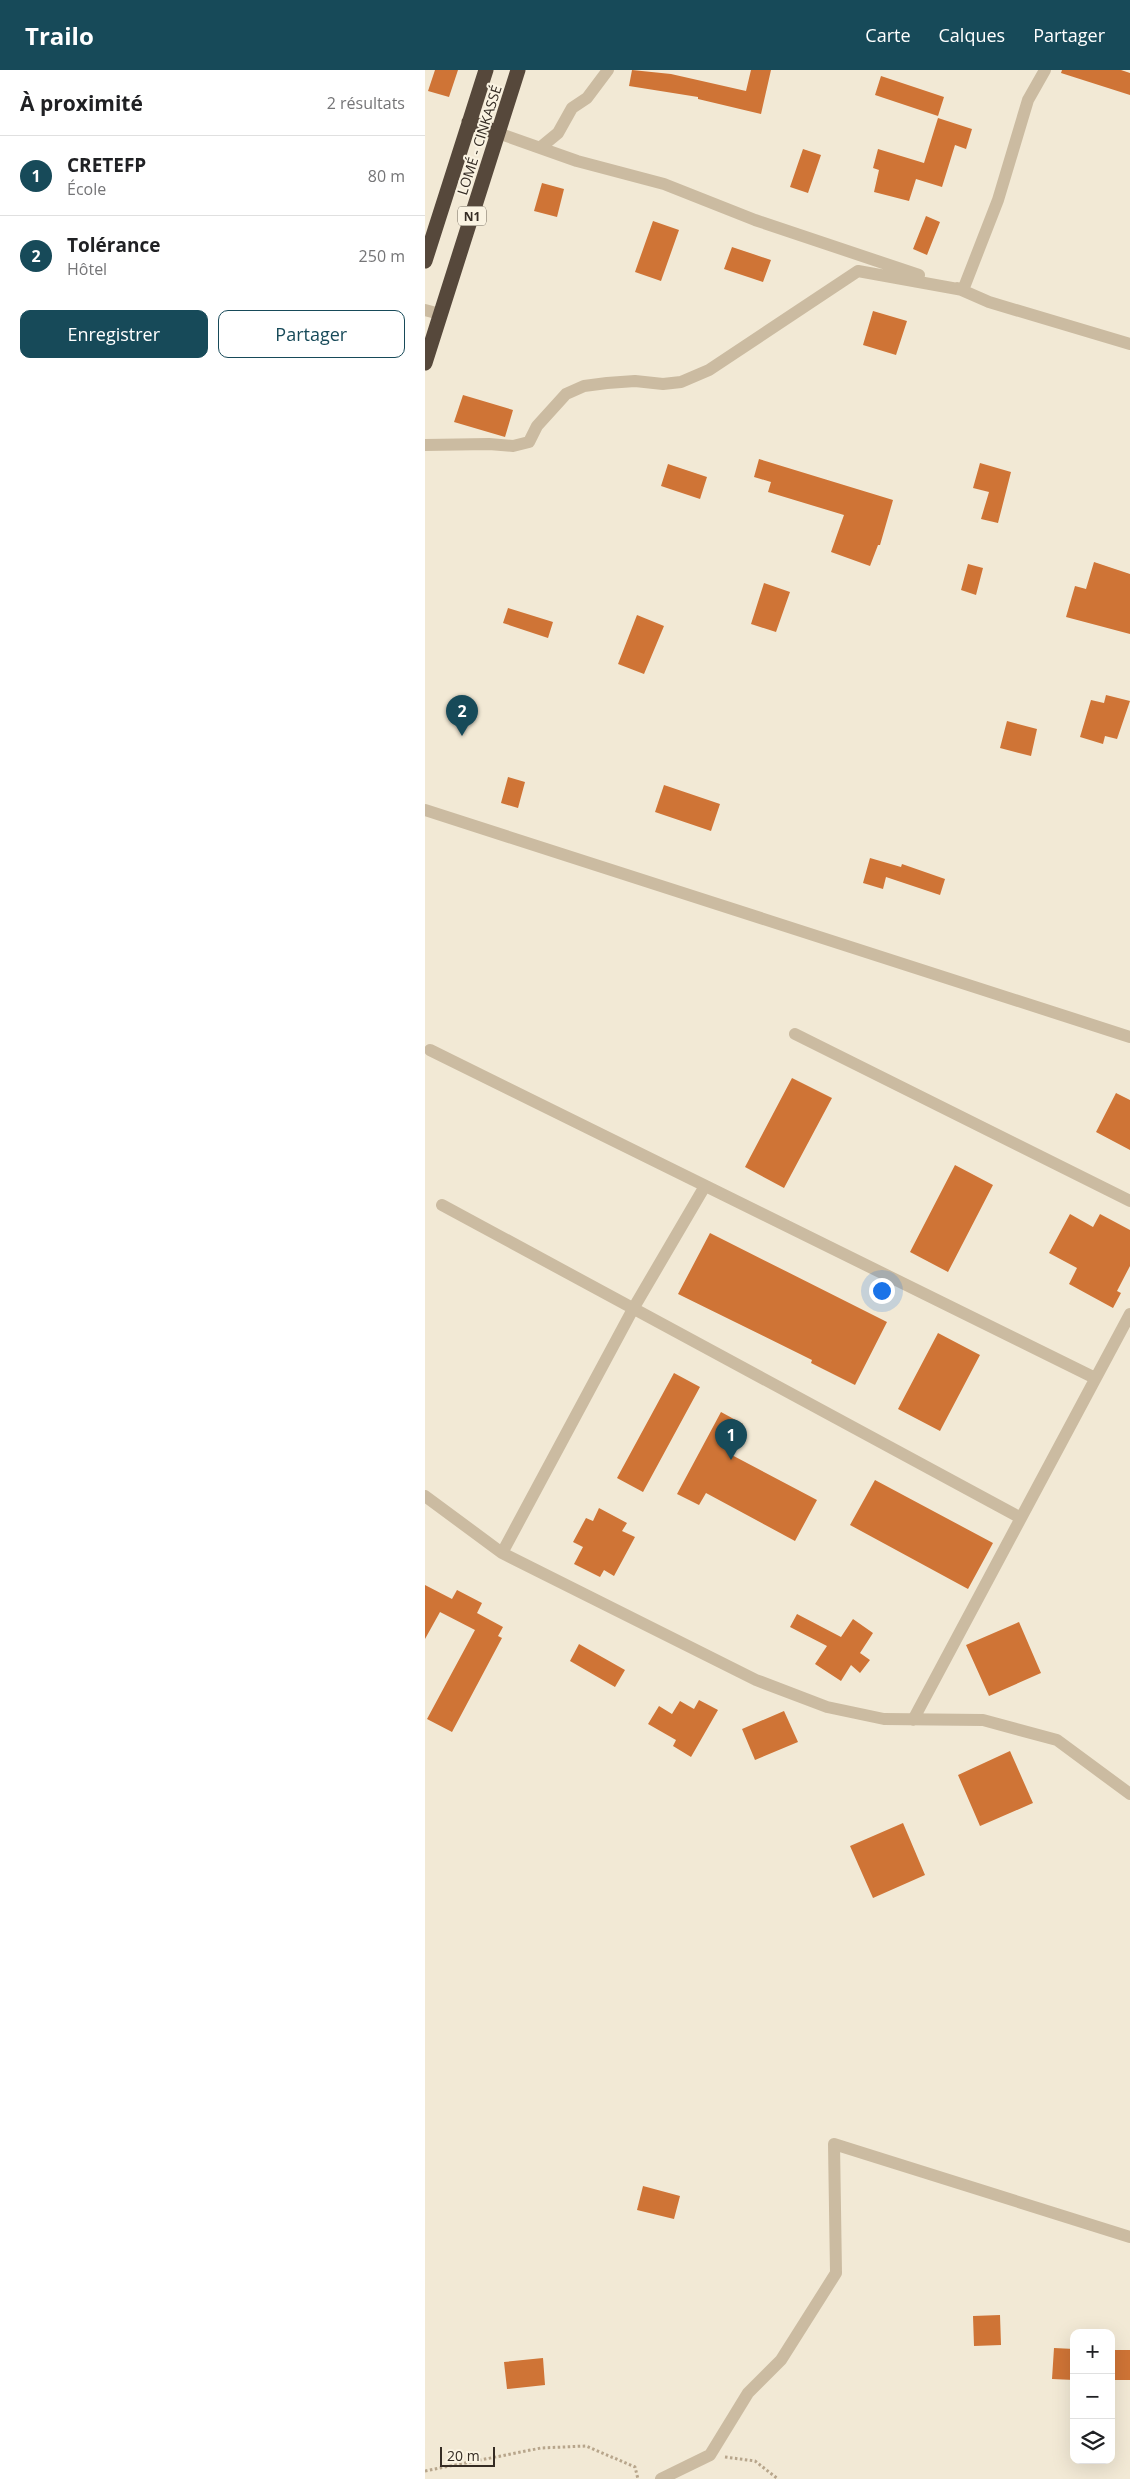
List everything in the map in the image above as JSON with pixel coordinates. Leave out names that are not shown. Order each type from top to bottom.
[{"type":"highway","name":"LOMÉ - CINKASSÉ","points":[[425,261],[486,70]]},
{"type":"highway","name":"LOMÉ - CINKASSÉ","points":[[425,362],[518,70]]},
{"type":"highway","points":[[469,122],[498,133]]},
{"type":"street","points":[[541,148],[558,133],[572,108],[587,98],[608,70]]},
{"type":"street","points":[[963,290],[997,200],[1028,100],[1045,70]]},
{"type":"street","points":[[498,133],[577,161],[664,184],[755,220],[963,290],[989,302],[1130,344]]},
{"type":"street","points":[[425,445],[489,444],[513,446],[529,442],[537,426],[566,394],[584,386],[635,381],[663,384],[681,382],[709,370],[859,271],[963,290]]},
{"type":"street","points":[[425,310],[441,314]]},
{"type":"street","points":[[425,810],[1130,1038]]},
{"type":"street","points":[[795,1034],[1130,1201]]},
{"type":"street","points":[[430,1050],[1095,1378]]},
{"type":"street","points":[[502,1553],[633,1309],[705,1186]]},
{"type":"street","points":[[441,1206],[1021,1518]]},
{"type":"street","points":[[913,1720],[1130,1314]]},
{"type":"street","points":[[425,1496],[502,1553],[756,1680],[827,1707],[884,1719],[983,1720],[1057,1740],[1130,1794]]},
{"type":"street","points":[[661,2479],[710,2456],[748,2393],[781,2360],[836,2272],[835,2144],[1130,2237]]},
{"type":"path","points":[[425,2471],[541,2448],[586,2446],[635,2467],[637,2479]]},
{"type":"path","points":[[710,2456],[755,2461],[777,2479]]},
{"type":"building","points":[[435,70],[458,70],[449,97],[428,91]]},
{"type":"building","points":[[632,70],[671,74],[746,91],[751,70],[771,70],[761,114],[698,99],[698,97],[629,86]]},
{"type":"building","points":[[1062,70],[1121,70],[1130,73],[1130,95],[1061,73]]},
{"type":"building","points":[[881,76],[944,97],[938,116],[875,95]]},
{"type":"building","points":[[938,118],[972,129],[966,149],[955,145],[942,187],[916,179],[909,201],[874,192],[879,170],[873,168],[878,149],[924,163]]},
{"type":"building","points":[[803,149],[821,155],[808,193],[790,187]]},
{"type":"building","points":[[542,183],[564,189],[557,217],[534,211]]},
{"type":"building","points":[[926,216],[940,222],[927,255],[913,249]]},
{"type":"building","points":[[653,221],[679,230],[661,281],[635,272]]},
{"type":"building","points":[[732,247],[771,260],[763,282],[724,269]]},
{"type":"building","points":[[873,311],[907,321],[896,355],[863,345]]},
{"type":"building","points":[[463,395],[513,410],[505,437],[454,422]]},
{"type":"building","points":[[759,459],[893,500],[880,545],[878,545],[870,566],[831,552],[844,515],[768,492],[771,482],[754,477]]},
{"type":"building","points":[[980,463],[1011,472],[998,523],[981,519],[989,492],[973,488]]},
{"type":"building","points":[[668,464],[707,477],[700,499],[661,486]]},
{"type":"building","points":[[1094,562],[1130,574],[1130,634],[1066,617],[1075,586],[1086,589]]},
{"type":"building","points":[[968,564],[983,568],[976,595],[961,590]]},
{"type":"building","points":[[764,583],[790,592],[776,632],[751,624]]},
{"type":"building","points":[[508,608],[553,622],[548,638],[503,623]]},
{"type":"building","points":[[637,615],[664,626],[644,674],[618,664]]},
{"type":"building","points":[[1106,695],[1130,701],[1117,739],[1105,736],[1103,744],[1080,737],[1091,700],[1104,703]]},
{"type":"building","points":[[1007,721],[1037,729],[1031,756],[1000,748]]},
{"type":"building","points":[[508,777],[525,782],[518,808],[501,803]]},
{"type":"building","points":[[664,785],[720,804],[711,831],[655,812]]},
{"type":"building","points":[[870,858],[901,867],[902,864],[945,879],[940,895],[886,877],[883,889],[863,883]]},
{"type":"building","points":[[792,1078],[832,1098],[784,1188],[745,1167]]},
{"type":"building","points":[[1116,1093],[1130,1100],[1130,1150],[1096,1132]]},
{"type":"building","points":[[955,1165],[993,1185],[948,1272],[910,1252]]},
{"type":"building","points":[[1070,1214],[1093,1227],[1100,1214],[1130,1230],[1130,1266],[1117,1291],[1121,1293],[1113,1308],[1069,1284],[1077,1268],[1049,1253]]},
{"type":"building","points":[[710,1233],[887,1322],[855,1385],[811,1363],[812,1360],[678,1294]]},
{"type":"building","points":[[938,1333],[980,1355],[940,1431],[898,1409]]},
{"type":"building","points":[[674,1373],[700,1387],[643,1492],[617,1478]]},
{"type":"building","points":[[721,1412],[743,1424],[728,1453],[817,1500],[795,1541],[706,1493],[699,1505],[677,1494]]},
{"type":"building","points":[[875,1480],[993,1543],[968,1589],[850,1525]]},
{"type":"building","points":[[599,1508],[627,1523],[622,1531],[635,1537],[614,1576],[604,1570],[600,1577],[574,1564],[583,1547],[573,1542],[586,1518],[593,1521]]},
{"type":"building","points":[[425,1585],[452,1599],[457,1590],[482,1603],[477,1613],[503,1627],[498,1636],[502,1638],[452,1732],[427,1719],[475,1630],[440,1612],[425,1639]]},
{"type":"building","points":[[797,1614],[841,1637],[853,1619],[873,1633],[860,1653],[870,1660],[860,1673],[851,1665],[841,1681],[815,1664],[827,1646],[790,1627]]},
{"type":"building","points":[[1019,1622],[1041,1673],[989,1696],[966,1645]]},
{"type":"building","points":[[579,1644],[625,1670],[615,1687],[570,1661]]},
{"type":"building","points":[[699,1700],[718,1710],[691,1757],[673,1746],[676,1740],[648,1724],[659,1706],[672,1714],[680,1701],[694,1709]]},
{"type":"building","points":[[784,1711],[798,1742],[755,1760],[742,1729]]},
{"type":"building","points":[[1010,1751],[1033,1803],[980,1826],[958,1775]]},
{"type":"building","points":[[903,1823],[925,1875],[873,1898],[850,1846]]},
{"type":"building","points":[[643,2186],[680,2196],[674,2219],[637,2210]]},
{"type":"building","points":[[1000,2315],[1001,2345],[974,2346],[973,2316]]},
{"type":"building","points":[[1054,2348],[1070,2349],[1070,2380],[1052,2379]]},
{"type":"building","points":[[1115,2350],[1130,2350],[1130,2380],[1115,2380]]},
{"type":"building","points":[[543,2358],[545,2385],[507,2389],[504,2362]]},
{"type":"place","name":"Tolérance","points":[[462,736]]},
{"type":"place","name":"CRETEFP","points":[[731,1460]]}]
